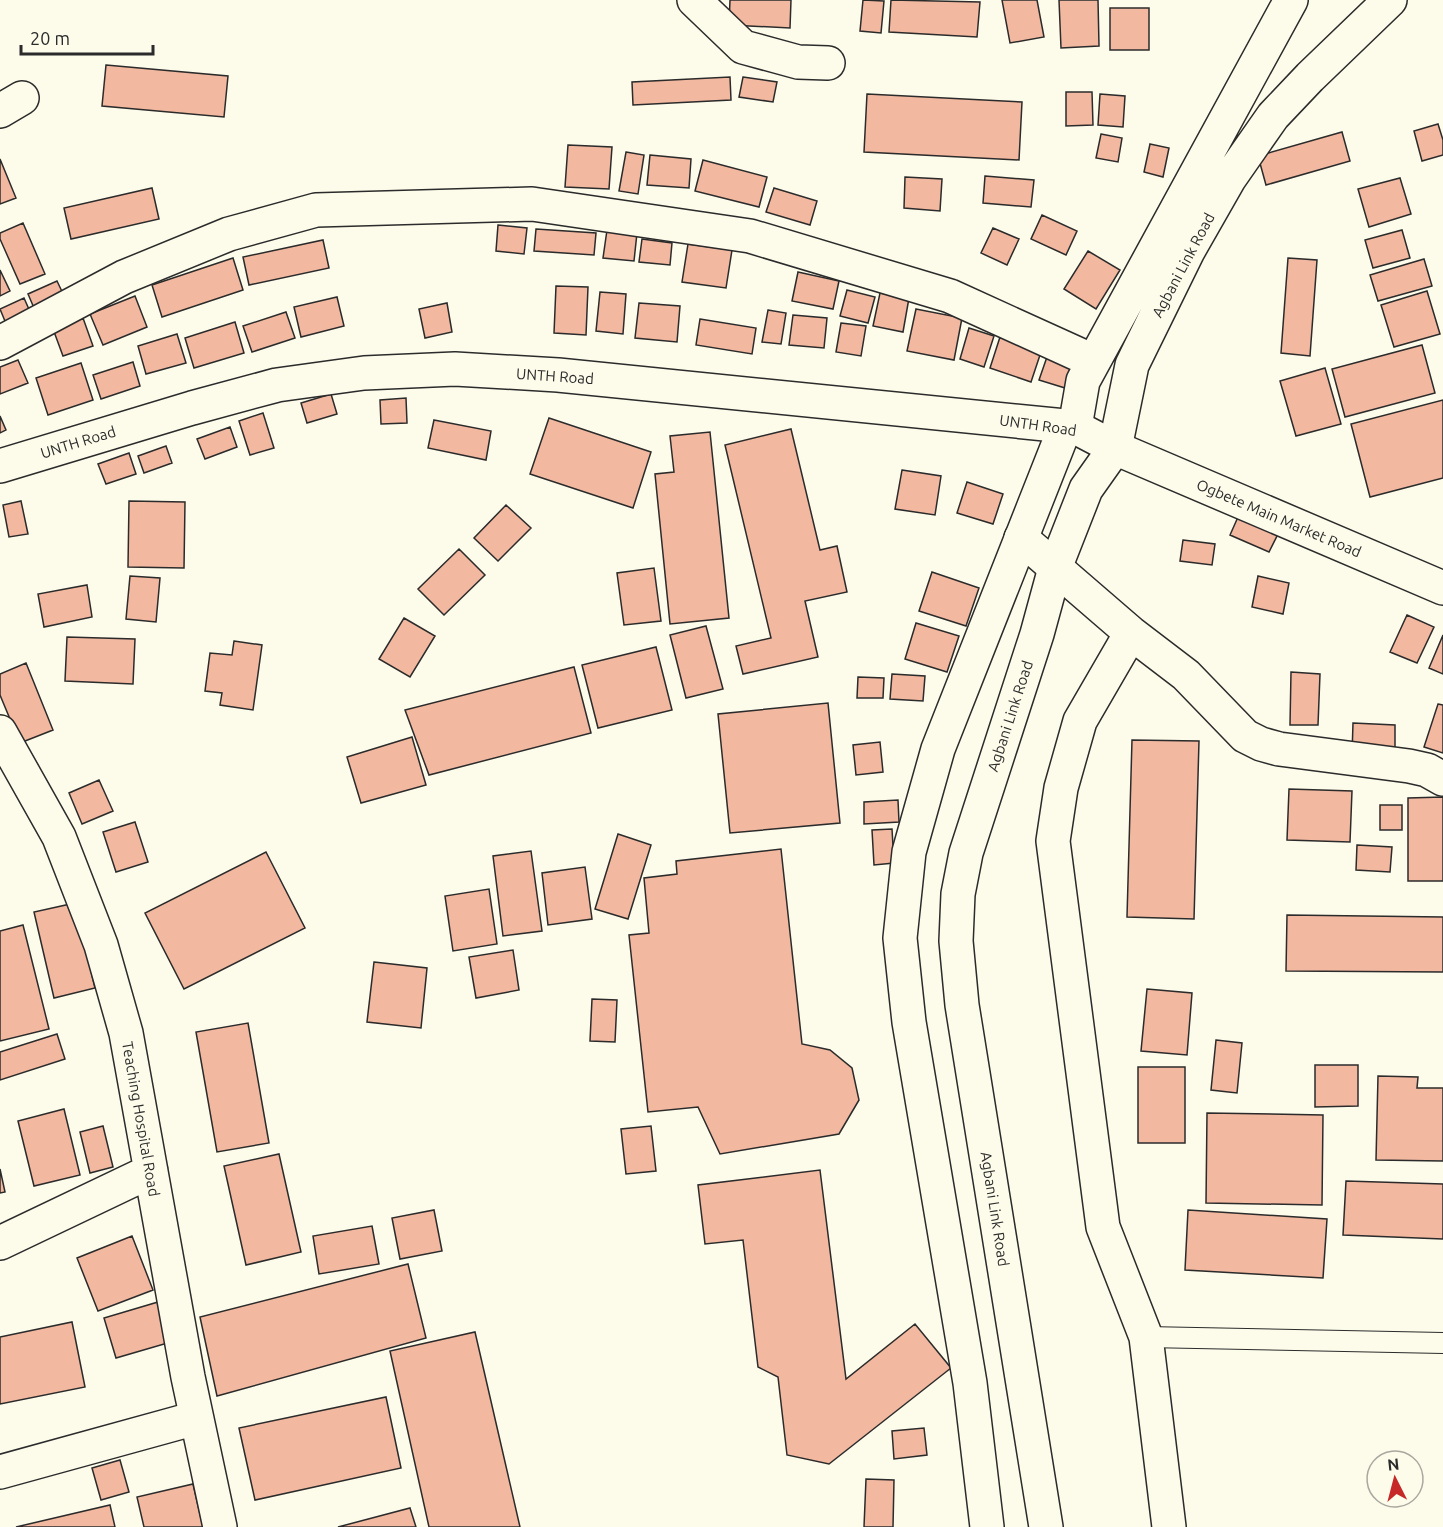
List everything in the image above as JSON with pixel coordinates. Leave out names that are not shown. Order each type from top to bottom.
[{"type":"street","points":[[694,0],[743,47],[798,62],[828,63]]},
{"type":"street","points":[[987,1527],[970,1383],[909,1022],[900,938],[909,852],[938,749],[1064,430],[1075,427],[1083,381],[1291,0]]},
{"type":"street","name":"Agbani Link Road","points":[[1046,1527],[962,1005],[956,941],[958,894],[966,854],[1055,568],[1086,489],[1115,448],[1132,365],[1188,251],[1229,179],[1273,116],[1390,0]]},
{"type":"street","points":[[0,343],[124,277],[229,234],[316,210],[532,204],[750,236],[950,296],[1093,361]]},
{"type":"street","name":"UNTH Road","points":[[0,466],[277,385],[364,373],[455,369],[558,375],[1075,427],[1115,448]]},
{"type":"street","name":"Ogbete Main Market Road","points":[[1115,448],[1443,588]]},
{"type":"street","points":[[1021,538],[1131,633],[1186,675],[1245,736],[1261,744],[1279,748],[1409,766],[1427,770],[1443,779]]},
{"type":"street","points":[[1131,633],[1080,721],[1061,788],[1053,841],[1102,1227],[1146,1337],[1169,1527]]},
{"type":"street","name":"Teaching Hospital Road","points":[[0,732],[59,837],[101,945],[126,1033],[196,1418],[220,1527]]},
{"type":"street","points":[[0,1243],[151,1171]]},
{"type":"street","points":[[0,1472],[196,1418]]},
{"type":"lane","points":[[1146,1337],[1443,1343]]},
{"type":"building","points":[[730,0],[791,0],[790,28],[729,25]]},
{"type":"building","points":[[863,0],[884,1],[881,33],[860,31]]},
{"type":"building","points":[[891,0],[980,2],[977,37],[889,32]]},
{"type":"building","points":[[1002,0],[1037,0],[1044,37],[1010,43]]},
{"type":"building","points":[[1059,0],[1098,0],[1099,46],[1061,48]]},
{"type":"building","points":[[1110,8],[1149,8],[1149,50],[1110,50]]},
{"type":"building","points":[[106,65],[228,76],[224,117],[102,106]]},
{"type":"building","points":[[730,77],[731,100],[633,105],[632,82]]},
{"type":"building","points":[[743,77],[777,82],[773,102],[739,97]]},
{"type":"building","points":[[1066,92],[1092,92],[1093,125],[1066,126]]},
{"type":"building","points":[[867,94],[1022,102],[1019,160],[864,152]]},
{"type":"building","points":[[1100,94],[1125,96],[1123,127],[1098,125]]},
{"type":"building","points":[[1438,124],[1443,140],[1443,155],[1422,161],[1414,131]]},
{"type":"building","points":[[1342,132],[1350,161],[1266,185],[1258,156]]},
{"type":"building","points":[[1101,134],[1122,138],[1118,162],[1096,158]]},
{"type":"building","points":[[1150,144],[1169,148],[1163,177],[1144,172]]},
{"type":"building","points":[[568,145],[612,147],[609,189],[565,187]]},
{"type":"building","points":[[626,152],[644,155],[638,194],[619,191]]},
{"type":"building","points":[[650,155],[691,159],[689,188],[647,185]]},
{"type":"building","points":[[0,159],[16,198],[0,204]]},
{"type":"building","points":[[703,160],[767,177],[759,207],[695,191]]},
{"type":"building","points":[[985,176],[1034,180],[1031,207],[983,203]]},
{"type":"building","points":[[905,177],[942,179],[940,211],[904,208]]},
{"type":"building","points":[[1400,178],[1411,214],[1369,227],[1358,189]]},
{"type":"building","points":[[152,188],[159,219],[71,239],[64,208]]},
{"type":"building","points":[[774,188],[817,201],[810,225],[766,212]]},
{"type":"building","points":[[1042,215],[1077,231],[1066,255],[1031,239]]},
{"type":"building","points":[[23,223],[45,274],[20,284],[0,239],[0,233]]},
{"type":"building","points":[[498,225],[527,228],[524,254],[496,251]]},
{"type":"building","points":[[993,228],[1019,239],[1007,265],[981,253]]},
{"type":"building","points":[[536,229],[596,233],[594,255],[534,251]]},
{"type":"building","points":[[607,230],[637,233],[634,261],[603,258]]},
{"type":"building","points":[[1402,230],[1410,258],[1373,268],[1365,240]]},
{"type":"building","points":[[642,239],[672,243],[670,265],[639,262]]},
{"type":"building","points":[[323,240],[329,268],[249,285],[243,257]]},
{"type":"building","points":[[688,244],[732,250],[726,288],[682,282]]},
{"type":"building","points":[[1088,251],[1120,270],[1096,309],[1064,289]]},
{"type":"building","points":[[233,258],[243,290],[162,317],[152,285]]},
{"type":"building","points":[[1288,258],[1317,260],[1310,356],[1281,353]]},
{"type":"building","points":[[1424,259],[1432,286],[1378,301],[1370,275]]},
{"type":"building","points":[[0,270],[10,291],[0,296]]},
{"type":"building","points":[[798,272],[839,281],[833,309],[792,301]]},
{"type":"building","points":[[57,281],[67,302],[37,315],[28,294]]},
{"type":"building","points":[[556,286],[588,287],[586,335],[554,333]]},
{"type":"building","points":[[847,290],[875,297],[868,323],[840,316]]},
{"type":"building","points":[[1427,291],[1440,334],[1394,347],[1381,305]]},
{"type":"building","points":[[600,292],[626,294],[623,334],[596,331]]},
{"type":"building","points":[[880,293],[909,298],[903,332],[873,326]]},
{"type":"building","points":[[135,296],[147,327],[103,345],[90,314]]},
{"type":"building","points":[[337,297],[344,326],[301,337],[294,307]]},
{"type":"building","points":[[24,298],[31,314],[7,326],[0,309]]},
{"type":"building","points":[[447,303],[452,332],[425,338],[419,309]]},
{"type":"building","points":[[639,303],[680,306],[677,342],[635,338]]},
{"type":"building","points":[[916,309],[962,318],[954,360],[907,351]]},
{"type":"building","points":[[768,310],[786,313],[781,344],[762,342]]},
{"type":"building","points":[[286,312],[295,338],[252,352],[243,326]]},
{"type":"building","points":[[793,315],[827,318],[824,348],[789,345]]},
{"type":"building","points":[[83,318],[93,346],[63,356],[53,329]]},
{"type":"building","points":[[700,319],[756,328],[752,354],[696,345]]},
{"type":"building","points":[[235,322],[244,353],[194,368],[185,338]]},
{"type":"building","points":[[841,323],[866,326],[861,356],[836,352]]},
{"type":"building","points":[[969,328],[994,336],[984,367],[960,359]]},
{"type":"building","points":[[177,334],[186,363],[146,374],[138,346]]},
{"type":"building","points":[[1000,337],[1041,352],[1031,382],[990,368]]},
{"type":"building","points":[[1422,345],[1435,393],[1345,417],[1332,369]]},
{"type":"building","points":[[1048,354],[1073,362],[1065,388],[1039,380]]},
{"type":"building","points":[[18,360],[28,383],[0,394],[0,367]]},
{"type":"building","points":[[133,362],[140,386],[101,399],[93,375]]},
{"type":"building","points":[[81,363],[93,400],[48,415],[36,378]]},
{"type":"building","points":[[1325,368],[1341,424],[1296,436],[1280,381]]},
{"type":"building","points":[[331,394],[337,414],[307,423],[301,403]]},
{"type":"building","points":[[406,398],[407,423],[381,424],[380,400]]},
{"type":"building","points":[[1443,400],[1443,478],[1370,497],[1351,424]]},
{"type":"building","points":[[263,413],[274,448],[250,455],[239,421]]},
{"type":"building","points":[[0,416],[6,430],[0,433]]},
{"type":"building","points":[[549,418],[651,452],[633,508],[530,474]]},
{"type":"building","points":[[434,420],[491,431],[486,460],[428,448]]},
{"type":"building","points":[[230,427],[237,447],[205,459],[197,439]]},
{"type":"building","points":[[791,429],[820,550],[837,546],[847,592],[805,601],[818,657],[743,674],[736,646],[771,638],[725,445]]},
{"type":"building","points":[[710,432],[729,618],[670,624],[655,474],[674,472],[670,436]]},
{"type":"building","points":[[166,446],[172,463],[144,473],[138,456]]},
{"type":"building","points":[[129,453],[136,474],[106,484],[98,464]]},
{"type":"building","points":[[902,470],[941,476],[935,515],[895,509]]},
{"type":"building","points":[[967,482],[1003,494],[993,524],[957,513]]},
{"type":"building","points":[[21,501],[28,534],[9,537],[3,505]]},
{"type":"building","points":[[129,501],[185,502],[184,568],[128,567]]},
{"type":"building","points":[[506,505],[531,528],[498,561],[474,538]]},
{"type":"building","points":[[1242,508],[1282,526],[1269,552],[1230,535]]},
{"type":"building","points":[[1183,540],[1215,544],[1212,565],[1180,561]]},
{"type":"building","points":[[459,549],[485,575],[444,615],[418,589]]},
{"type":"building","points":[[654,568],[661,621],[624,625],[617,573]]},
{"type":"building","points":[[932,572],[979,588],[966,626],[919,611]]},
{"type":"building","points":[[130,576],[160,578],[156,622],[126,619]]},
{"type":"building","points":[[1258,576],[1289,583],[1283,614],[1252,607]]},
{"type":"building","points":[[87,585],[92,617],[44,627],[38,594]]},
{"type":"building","points":[[1407,615],[1434,627],[1417,663],[1390,652]]},
{"type":"building","points":[[404,618],[435,636],[410,677],[379,659]]},
{"type":"building","points":[[916,623],[959,636],[947,672],[905,659]]},
{"type":"building","points":[[706,626],[723,689],[686,698],[670,635]]},
{"type":"building","points":[[1443,635],[1443,674],[1429,668]]},
{"type":"building","points":[[67,637],[135,639],[133,684],[65,681]]},
{"type":"building","points":[[234,641],[262,645],[253,710],[220,705],[222,693],[205,691],[210,653],[232,655]]},
{"type":"building","points":[[656,647],[672,710],[598,728],[582,665]]},
{"type":"building","points":[[26,663],[53,730],[20,743],[0,695],[0,674]]},
{"type":"building","points":[[574,667],[591,733],[429,775],[405,710]]},
{"type":"building","points":[[1291,672],[1320,674],[1318,725],[1290,725]]},
{"type":"building","points":[[892,674],[925,676],[923,701],[890,699]]},
{"type":"building","points":[[858,677],[884,678],[883,698],[857,698]]},
{"type":"building","points":[[828,703],[840,823],[730,833],[718,714]]},
{"type":"building","points":[[1438,704],[1443,705],[1443,753],[1424,747]]},
{"type":"building","points":[[1353,723],[1395,725],[1395,755],[1352,755]]},
{"type":"building","points":[[412,737],[426,785],[361,803],[347,757]]},
{"type":"building","points":[[1132,740],[1199,741],[1194,919],[1127,917]]},
{"type":"building","points":[[880,742],[883,772],[856,775],[853,745]]},
{"type":"building","points":[[99,780],[113,811],[82,824],[69,793]]},
{"type":"building","points":[[1289,789],[1352,791],[1350,842],[1287,840]]},
{"type":"building","points":[[1443,797],[1443,881],[1408,881],[1408,798]]},
{"type":"building","points":[[898,800],[899,822],[864,824],[864,802]]},
{"type":"building","points":[[1380,805],[1402,805],[1402,830],[1380,830]]},
{"type":"building","points":[[135,822],[148,862],[116,872],[103,832]]},
{"type":"building","points":[[892,829],[894,863],[874,865],[872,830]]},
{"type":"building","points":[[618,834],[651,845],[628,919],[595,909]]},
{"type":"building","points":[[1357,845],[1392,847],[1390,872],[1356,870]]},
{"type":"building","points":[[781,849],[802,1044],[830,1050],[852,1068],[859,1100],[839,1134],[720,1154],[698,1107],[648,1112],[629,935],[649,933],[644,878],[677,874],[676,861]]},
{"type":"building","points":[[531,851],[542,931],[503,936],[493,856]]},
{"type":"building","points":[[266,852],[305,928],[184,989],[145,913]]},
{"type":"building","points":[[585,867],[592,919],[548,925],[542,873]]},
{"type":"building","points":[[489,889],[497,944],[453,951],[445,896]]},
{"type":"building","points":[[75,903],[95,988],[54,998],[34,912]]},
{"type":"building","points":[[1287,915],[1443,917],[1443,972],[1286,971]]},
{"type":"building","points":[[23,925],[49,1029],[0,1041],[0,931]]},
{"type":"building","points":[[513,950],[519,990],[476,998],[469,957]]},
{"type":"building","points":[[374,962],[427,968],[421,1028],[367,1022]]},
{"type":"building","points":[[1147,989],[1192,993],[1187,1055],[1141,1051]]},
{"type":"building","points":[[592,999],[617,1000],[615,1042],[590,1041]]},
{"type":"building","points":[[248,1023],[269,1143],[217,1152],[196,1032]]},
{"type":"building","points":[[57,1034],[65,1059],[0,1080],[0,1052]]},
{"type":"building","points":[[1216,1040],[1242,1043],[1237,1093],[1211,1090]]},
{"type":"building","points":[[1315,1065],[1358,1065],[1358,1106],[1315,1107]]},
{"type":"building","points":[[1138,1067],[1185,1067],[1185,1143],[1138,1143]]},
{"type":"building","points":[[1378,1076],[1418,1077],[1417,1088],[1443,1088],[1443,1161],[1376,1160]]},
{"type":"building","points":[[64,1109],[80,1175],[34,1186],[18,1121]]},
{"type":"building","points":[[1207,1113],[1323,1115],[1322,1205],[1206,1203]]},
{"type":"building","points":[[103,1126],[113,1167],[90,1173],[80,1132]]},
{"type":"building","points":[[651,1126],[656,1171],[626,1174],[621,1129]]},
{"type":"building","points":[[279,1154],[301,1252],[246,1265],[224,1166]]},
{"type":"building","points":[[0,1169],[5,1192],[0,1193]]},
{"type":"building","points":[[820,1170],[846,1379],[915,1324],[951,1368],[829,1464],[787,1455],[778,1377],[758,1367],[743,1240],[705,1244],[698,1185]]},
{"type":"building","points":[[1346,1181],[1443,1184],[1443,1239],[1343,1235]]},
{"type":"building","points":[[434,1210],[442,1251],[400,1259],[392,1218]]},
{"type":"building","points":[[1188,1210],[1327,1219],[1323,1278],[1185,1270]]},
{"type":"building","points":[[372,1226],[379,1264],[319,1274],[313,1236]]},
{"type":"building","points":[[132,1236],[153,1290],[98,1311],[77,1258]]},
{"type":"building","points":[[408,1264],[426,1338],[217,1396],[200,1317]]},
{"type":"building","points":[[158,1302],[171,1342],[116,1358],[104,1318]]},
{"type":"building","points":[[72,1322],[85,1387],[0,1404],[0,1337]]},
{"type":"building","points":[[475,1332],[520,1527],[429,1527],[390,1351]]},
{"type":"building","points":[[386,1397],[401,1468],[255,1500],[239,1428]]},
{"type":"building","points":[[924,1428],[927,1455],[894,1459],[892,1431]]},
{"type":"building","points":[[120,1460],[129,1492],[101,1500],[92,1468]]},
{"type":"building","points":[[866,1479],[894,1480],[893,1527],[864,1527]]},
{"type":"building","points":[[193,1484],[203,1527],[144,1527],[137,1497]]},
{"type":"building","points":[[110,1505],[115,1527],[16,1527]]},
{"type":"building","points":[[410,1508],[416,1527],[338,1527]]}]
